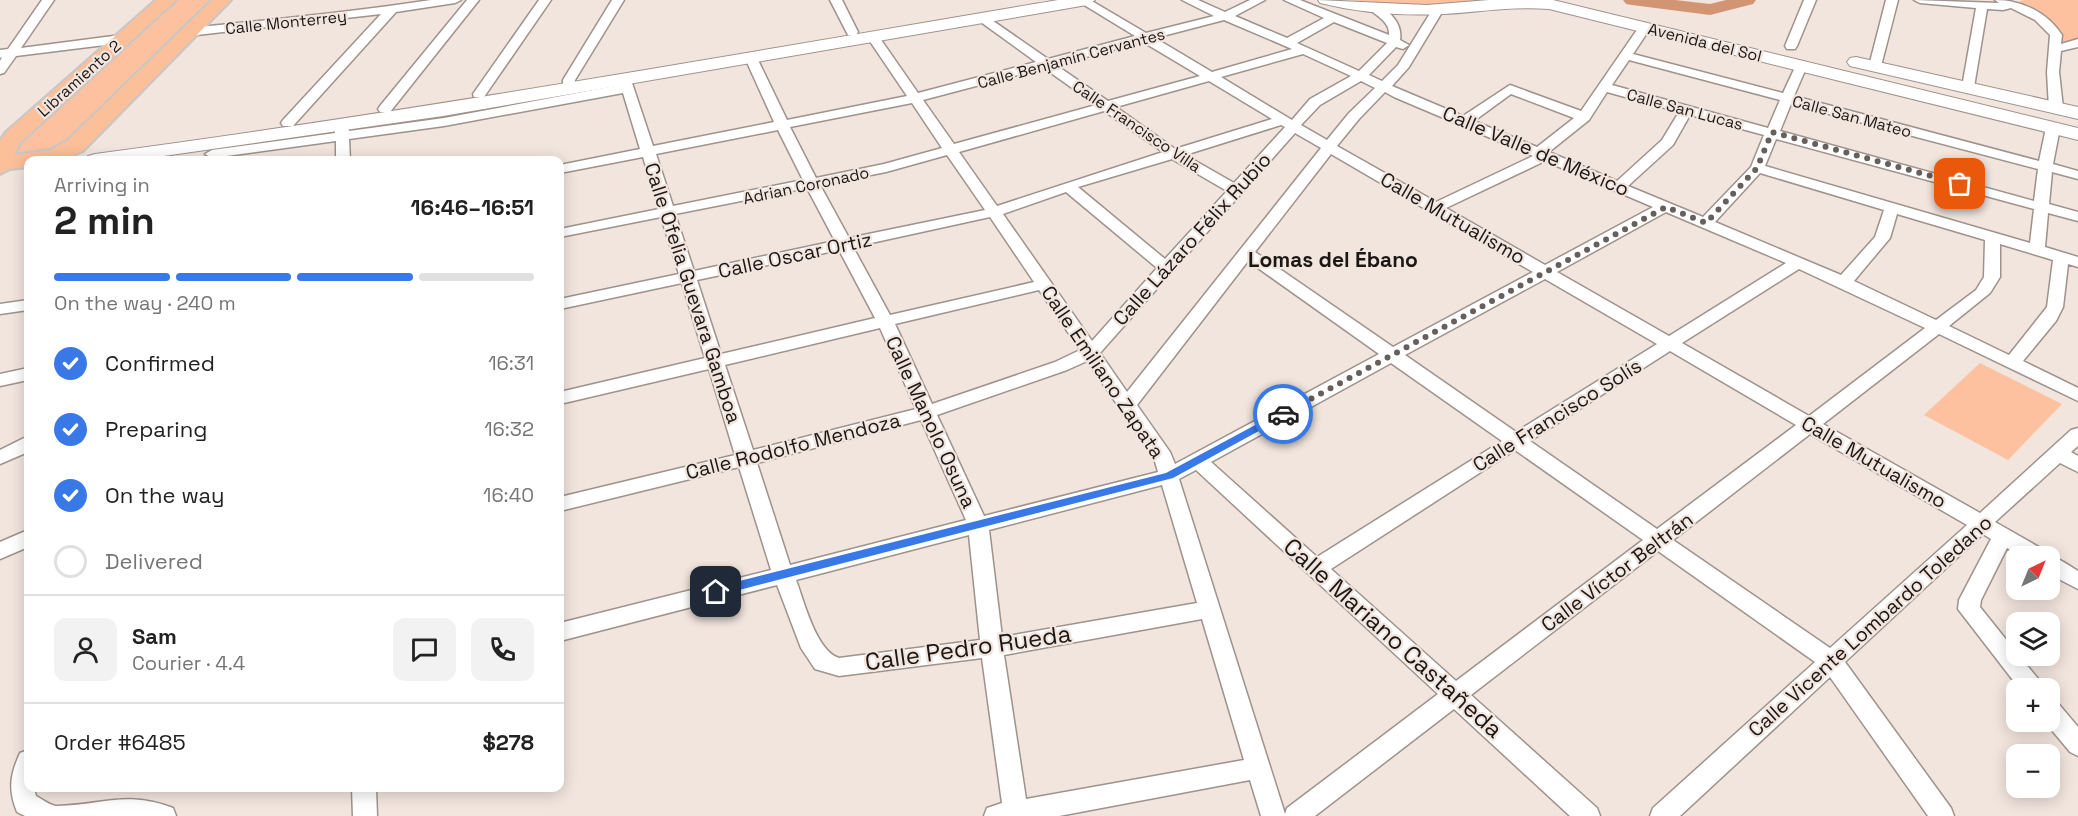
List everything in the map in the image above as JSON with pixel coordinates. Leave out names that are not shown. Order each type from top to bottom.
[{"type":"main road","name":"Libramiento 2","points":[[0,167],[5,150],[13,138],[167,0]]},
{"type":"main road","points":[[57,156],[86,137],[222,0]]},
{"type":"main road","points":[[162,156],[213,153],[342,131],[568,85],[852,32],[1040,0]]},
{"type":"main road","points":[[66,156],[479,94],[568,85],[626,84],[751,58],[1084,0]]},
{"type":"main road","name":"Avenida del Sol","points":[[1326,0],[1373,7],[1438,9],[1527,2],[1574,9],[2078,134]]},
{"type":"main road","name":"Avenida del Sol","points":[[1597,0],[2078,112]]},
{"type":"main road","points":[[0,167],[24,163]]},
{"type":"main road","points":[[0,167],[24,170]]},
{"type":"street","points":[[0,70],[6,54],[48,0]]},
{"type":"street","name":"Calle Monterrey","points":[[188,32],[331,18],[396,5],[455,0]]},
{"type":"street","points":[[385,109],[473,0]]},
{"type":"street","points":[[479,94],[545,0]]},
{"type":"street","points":[[568,85],[618,0]]},
{"type":"street","points":[[836,0],[852,32]]},
{"type":"street","name":"Calle Mutualismo","points":[[1084,0],[1329,147],[2020,546]]},
{"type":"street","name":"Calle Valle de México","points":[[1188,0],[1384,87],[1844,282],[2078,395]]},
{"type":"street","name":"Calle Benjamín Cervantes","points":[[564,168],[916,98],[1226,16],[1259,0]]},
{"type":"street","points":[[1290,0],[1415,49]]},
{"type":"street","points":[[1791,46],[1810,0]]},
{"type":"street","points":[[1875,66],[1892,0]]},
{"type":"street","points":[[1920,0],[2003,7],[2009,1],[2050,26],[2056,34],[2053,72],[2056,108]]},
{"type":"street","points":[[288,123],[396,5]]},
{"type":"street","points":[[1968,87],[1982,6]]},
{"type":"street","points":[[1373,7],[1391,21],[1396,31],[1394,42]]},
{"type":"street","points":[[1127,405],[1354,116],[1384,87],[1415,49],[1438,9]]},
{"type":"street","points":[[1288,43],[1333,17]]},
{"type":"street","name":"Calle Francisco Villa","points":[[982,18],[1174,154],[1236,190]]},
{"type":"street","points":[[1435,208],[1540,158],[1543,148],[1584,117],[1645,27]]},
{"type":"street","name":"Calle Emiliano Zapata","points":[[873,37],[1163,457],[1273,816]]},
{"type":"street","points":[[6,54],[121,39]]},
{"type":"street","name":"Calle Lázaro Félix Rubio","points":[[1091,352],[1236,190],[1288,123],[1315,102],[1361,76],[1394,42]]},
{"type":"street","points":[[2055,49],[2078,43]]},
{"type":"street","name":"Adrian Coronado","points":[[564,232],[813,184],[952,151],[1304,50]]},
{"type":"street","name":"Calle San Mateo","points":[[1626,56],[2078,175]]},
{"type":"street","name":"Calle Manolo Osuna","points":[[751,58],[781,124],[885,321],[978,525],[1009,815]]},
{"type":"street","points":[[1706,223],[1757,168],[1801,66]]},
{"type":"street","points":[[343,156],[342,131],[444,122],[626,84]]},
{"type":"street","name":"Calle Ofelia Guevara Gamboa","points":[[626,84],[783,574]]},
{"type":"street","name":"Calle San Lucas","points":[[1604,87],[2078,216]]},
{"type":"street","points":[[1465,121],[1510,89],[1584,117]]},
{"type":"street","points":[[1619,186],[1668,142],[1688,109]]},
{"type":"street","name":"Calle Oscar Ortiz","points":[[564,303],[994,212],[1068,186],[1288,123]]},
{"type":"street","points":[[2037,250],[2043,207],[2045,167],[2053,128]]},
{"type":"street","points":[[1757,168],[2078,262]]},
{"type":"street","points":[[1068,186],[1166,268]]},
{"type":"street","points":[[564,631],[1169,476],[1666,207]]},
{"type":"street","points":[[1844,282],[1882,238],[1892,208]]},
{"type":"street","name":"Calle Víctor Beltrán","points":[[1296,816],[1659,542],[1982,293],[1992,277],[1993,237]]},
{"type":"street","points":[[1246,253],[1394,354],[1831,661],[1942,816]]},
{"type":"street","points":[[2012,363],[2050,317],[2055,307],[2061,257]]},
{"type":"street","name":"Calle Francisco Solís","points":[[1316,568],[1798,262]]},
{"type":"street","points":[[564,397],[1044,284]]},
{"type":"street","points":[[0,309],[24,306]]},
{"type":"street","name":"Calle Rodolfo Mendoza","points":[[564,503],[927,412],[1061,366],[1091,352]]},
{"type":"street","points":[[0,380],[24,375]]},
{"type":"street","name":"Calle Vicente Lombardo Toledano","points":[[1662,816],[2078,435]]},
{"type":"street","points":[[0,457],[24,446]]},
{"type":"street","points":[[2058,453],[2078,465]]},
{"type":"street","name":"Calle Mariano Castañeda","points":[[1197,460],[1588,816]]},
{"type":"street","points":[[2003,536],[1970,600],[1969,609],[2024,678]]},
{"type":"street","points":[[0,551],[24,540]]},
{"type":"street","points":[[2060,570],[2078,581]]},
{"type":"street","name":"Calle Pedro Rueda","points":[[783,574],[812,648],[823,662],[839,667],[992,648],[1210,609]]},
{"type":"street","points":[[2060,723],[2078,745]]},
{"type":"street","points":[[1009,815],[1258,768]]},
{"type":"street","points":[[24,775],[21,792],[26,804],[51,816]]},
{"type":"street","points":[[364,792],[365,816]]},
{"type":"street","points":[[61,816],[122,810],[142,810],[164,816]]},
{"type":"shaded area","points":[[176,0],[215,0],[60,146],[50,150],[11,154],[15,145]]},
{"type":"shaded area","points":[[1350,0],[1494,0],[1414,5]]},
{"type":"shaded area","points":[[2023,0],[2078,0],[2078,43],[2055,49],[2056,35],[2013,4]]},
{"type":"shaded area","points":[[1980,363],[2062,404],[2008,460],[1924,415]]},
{"type":"waterway","points":[[1632,0],[1710,10],[1747,0]]},
{"type":"way so far","points":[[1283,414],[1666,207],[1706,223],[1757,168],[1772,132],[1960,184]]},
{"type":"district","name":"Lomas del Ébano","points":[[1333,260]]},
{"type":"route","points":[[716,592],[1169,476],[1283,414]]}]
